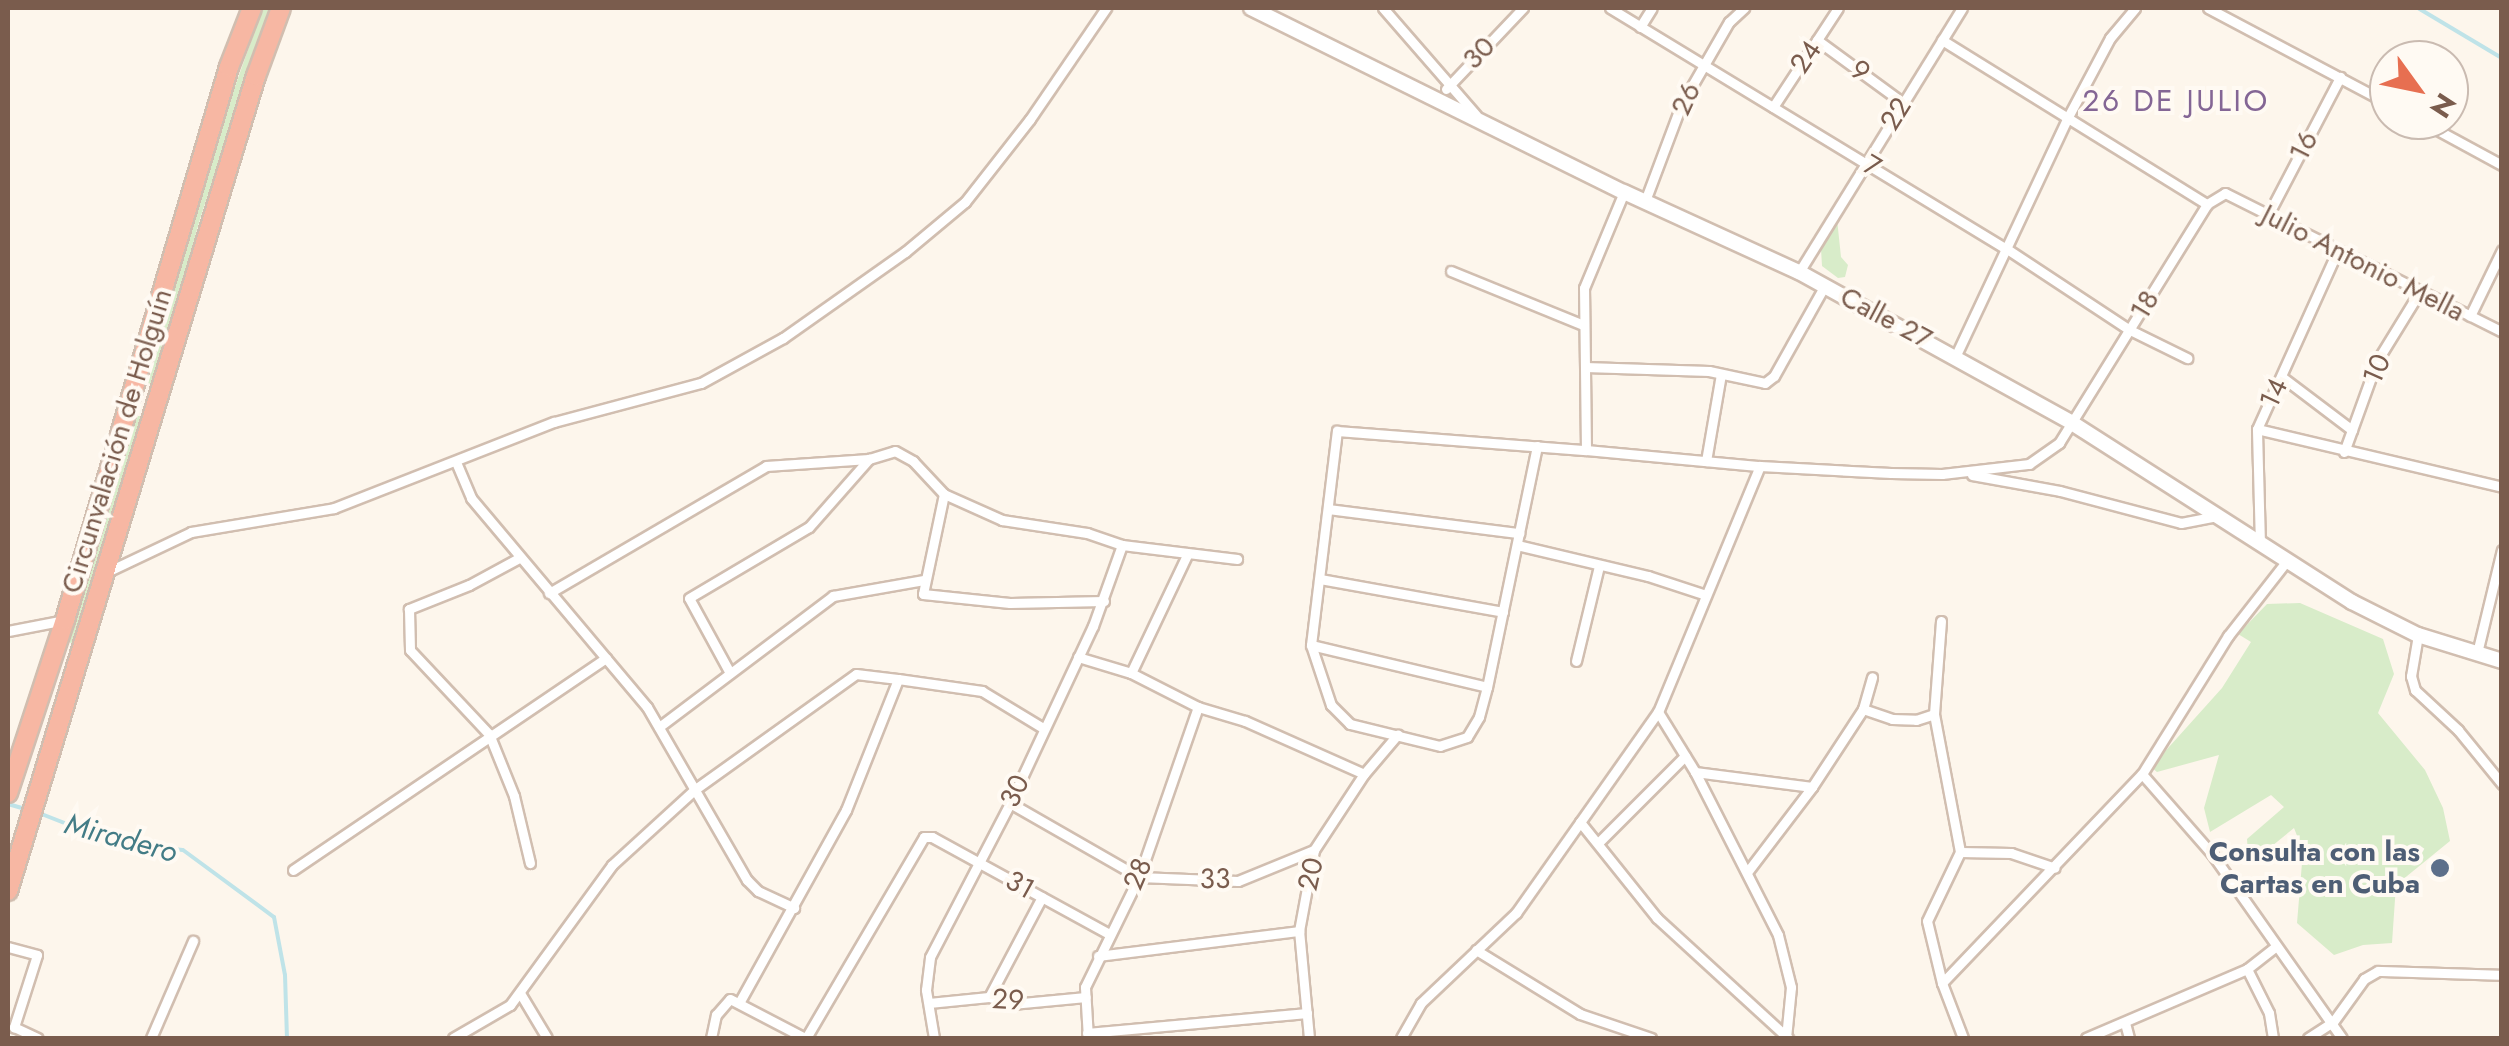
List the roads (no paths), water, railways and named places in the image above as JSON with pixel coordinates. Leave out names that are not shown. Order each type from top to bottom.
[{"type":"highway","name":"Circunvalación de Holguín","points":[[8,793],[65,620],[229,68],[252,8]]},
{"type":"highway","name":"Circunvalación de Holguín","points":[[8,890],[256,76],[282,8]]},
{"type":"main road","name":"Calle 27","points":[[1251,8],[1624,192],[1825,285],[2072,423],[2285,563],[2418,635],[2502,660]]},
{"type":"street","points":[[106,572],[192,532],[334,508],[554,422],[701,383],[783,338],[905,252],[965,202],[1030,119],[1106,8]]},
{"type":"street","points":[[1383,8],[1485,124]]},
{"type":"street","name":"30","points":[[1438,101],[1523,8]]},
{"type":"street","name":"7","points":[[1610,8],[1866,162],[2130,330],[2187,358]]},
{"type":"street","points":[[1640,27],[1652,8]]},
{"type":"street","name":"26","points":[[1645,201],[1702,66],[1744,8]]},
{"type":"street","name":"24","points":[[1773,107],[1838,8]]},
{"type":"street","name":"22","points":[[1800,272],[1962,8]]},
{"type":"street","points":[[1956,356],[2068,117],[2110,38],[2135,8]]},
{"type":"street","points":[[2208,8],[2369,93]]},
{"type":"street","name":"9","points":[[1817,40],[1903,103]]},
{"type":"street","points":[[1942,40],[2207,204]]},
{"type":"street","name":"16","points":[[2268,215],[2340,77]]},
{"type":"street","points":[[2456,140],[2502,165]]},
{"type":"street","points":[[1586,450],[1584,288],[1624,192]]},
{"type":"street","name":"Julio Antonio Mella","points":[[2225,193],[2502,332]]},
{"type":"street","name":"18","points":[[1959,472],[2029,464],[2050,453],[2207,204],[2225,193]]},
{"type":"street","name":"14","points":[[2260,545],[2257,428],[2338,250]]},
{"type":"street","points":[[2470,316],[2502,250]]},
{"type":"street","points":[[1452,271],[1583,325]]},
{"type":"street","points":[[1584,367],[1721,374],[1765,383],[1774,376],[1825,285]]},
{"type":"street","name":"10","points":[[2344,452],[2377,362],[2420,292]]},
{"type":"street","points":[[1706,461],[1721,374]]},
{"type":"street","points":[[2282,377],[2352,430]]},
{"type":"street","points":[[2257,428],[2502,487]]},
{"type":"street","points":[[1537,446],[1487,687],[1479,717],[1467,736],[1440,746],[1350,724],[1331,705],[1312,645],[1337,431],[1537,446],[1586,450],[1760,466],[1959,472],[2060,492],[2181,524],[2218,516]]},
{"type":"street","points":[[549,593],[766,466],[869,459],[895,451],[913,461],[944,494],[1002,520],[1088,533],[1122,545],[1237,559]]},
{"type":"street","points":[[730,673],[689,598],[809,528],[869,459]]},
{"type":"street","points":[[456,462],[471,498],[659,727],[752,885],[794,908]]},
{"type":"street","points":[[1400,1038],[1420,1002],[1516,913],[1658,712],[1760,466]]},
{"type":"street","points":[[944,494],[923,594],[1010,604],[1104,601]]},
{"type":"street","points":[[1328,508],[1519,533]]},
{"type":"street","name":"30","points":[[934,1038],[926,972],[930,957],[1010,803],[1104,601],[1122,545]]},
{"type":"street","points":[[1517,545],[1706,595]]},
{"type":"street","points":[[2478,653],[2502,550]]},
{"type":"street","points":[[1131,673],[1187,555]]},
{"type":"street","points":[[518,558],[469,585],[409,609],[410,650],[489,734],[514,796],[530,864]]},
{"type":"street","points":[[1942,983],[2142,774],[2228,636],[2285,563]]},
{"type":"street","points":[[1576,661],[1599,566]]},
{"type":"street","points":[[1320,579],[1502,612]]},
{"type":"street","points":[[659,727],[833,596],[924,580]]},
{"type":"street","points":[[8,630],[65,620]]},
{"type":"street","points":[[1941,621],[1934,714],[1960,852],[1927,921],[1942,983],[1964,1038]]},
{"type":"street","points":[[2418,635],[2410,676],[2416,690],[2458,730],[2502,784]]},
{"type":"street","points":[[1312,645],[1487,687]]},
{"type":"street","points":[[1078,657],[1131,673],[1198,708],[1245,721],[1364,774]]},
{"type":"street","points":[[293,870],[606,658]]},
{"type":"street","points":[[453,1038],[510,1004],[612,865],[694,790],[856,674],[982,691],[1043,728]]},
{"type":"street","points":[[1748,871],[1812,787],[1863,709],[1872,677]]},
{"type":"street","points":[[712,1038],[716,1014],[735,1001],[794,908],[846,810],[898,679]]},
{"type":"street","name":"28","points":[[1087,1036],[1085,986],[1139,877],[1198,708]]},
{"type":"street","points":[[1863,709],[1892,719],[1916,720],[1934,714]]},
{"type":"street","points":[[1658,712],[1748,871],[1788,968],[1792,987],[1787,1038]]},
{"type":"street","name":"20","points":[[1308,1038],[1298,931],[1314,850],[1364,774],[1398,734]]},
{"type":"street","points":[[1598,843],[1685,756]]},
{"type":"street","points":[[1695,772],[1812,787]]},
{"type":"street","points":[[2142,774],[2212,854],[2274,948],[2342,1038]]},
{"type":"street","name":"33","points":[[1010,803],[1139,877],[1238,881],[1314,850]]},
{"type":"street","points":[[1580,822],[1618,876],[1657,918],[1787,1038]]},
{"type":"street","name":"31","points":[[805,1038],[918,842],[932,837],[1109,934]]},
{"type":"street","points":[[1960,852],[2011,853],[2055,868]]},
{"type":"street","points":[[989,997],[1042,897]]},
{"type":"street","points":[[1098,956],[1298,931]]},
{"type":"street","points":[[151,1038],[192,941]]},
{"type":"street","points":[[8,946],[38,955],[14,1027],[38,1038]]},
{"type":"street","points":[[2086,1038],[2247,969],[2274,948]]},
{"type":"street","points":[[1476,950],[1580,1014],[1651,1038]]},
{"type":"street","points":[[2247,969],[2270,1013],[2273,1038]]},
{"type":"street","points":[[2308,1038],[2333,1022],[2364,979],[2378,971],[2502,976]]},
{"type":"street","points":[[520,993],[546,1038]]},
{"type":"street","name":"29","points":[[930,1003],[989,997],[1012,1004],[1086,997]]},
{"type":"street","points":[[735,1001],[805,1038]]},
{"type":"street","points":[[1087,1036],[1307,1013]]},
{"type":"street","points":[[2125,1023],[2130,1038]]},
{"type":"waterway","points":[[2418,8],[2502,58]]},
{"type":"waterway","name":"Miradero","points":[[8,804],[25,809]]},
{"type":"waterway","name":"Miradero","points":[[39,813],[113,842],[183,850],[274,917],[285,975],[287,1038]]},
{"type":"place","name":"Consulta con las Cartas en Cuba","points":[[2440,868]]},
{"type":"district","name":"26 DE JULIO","points":[[2176,101]]}]
